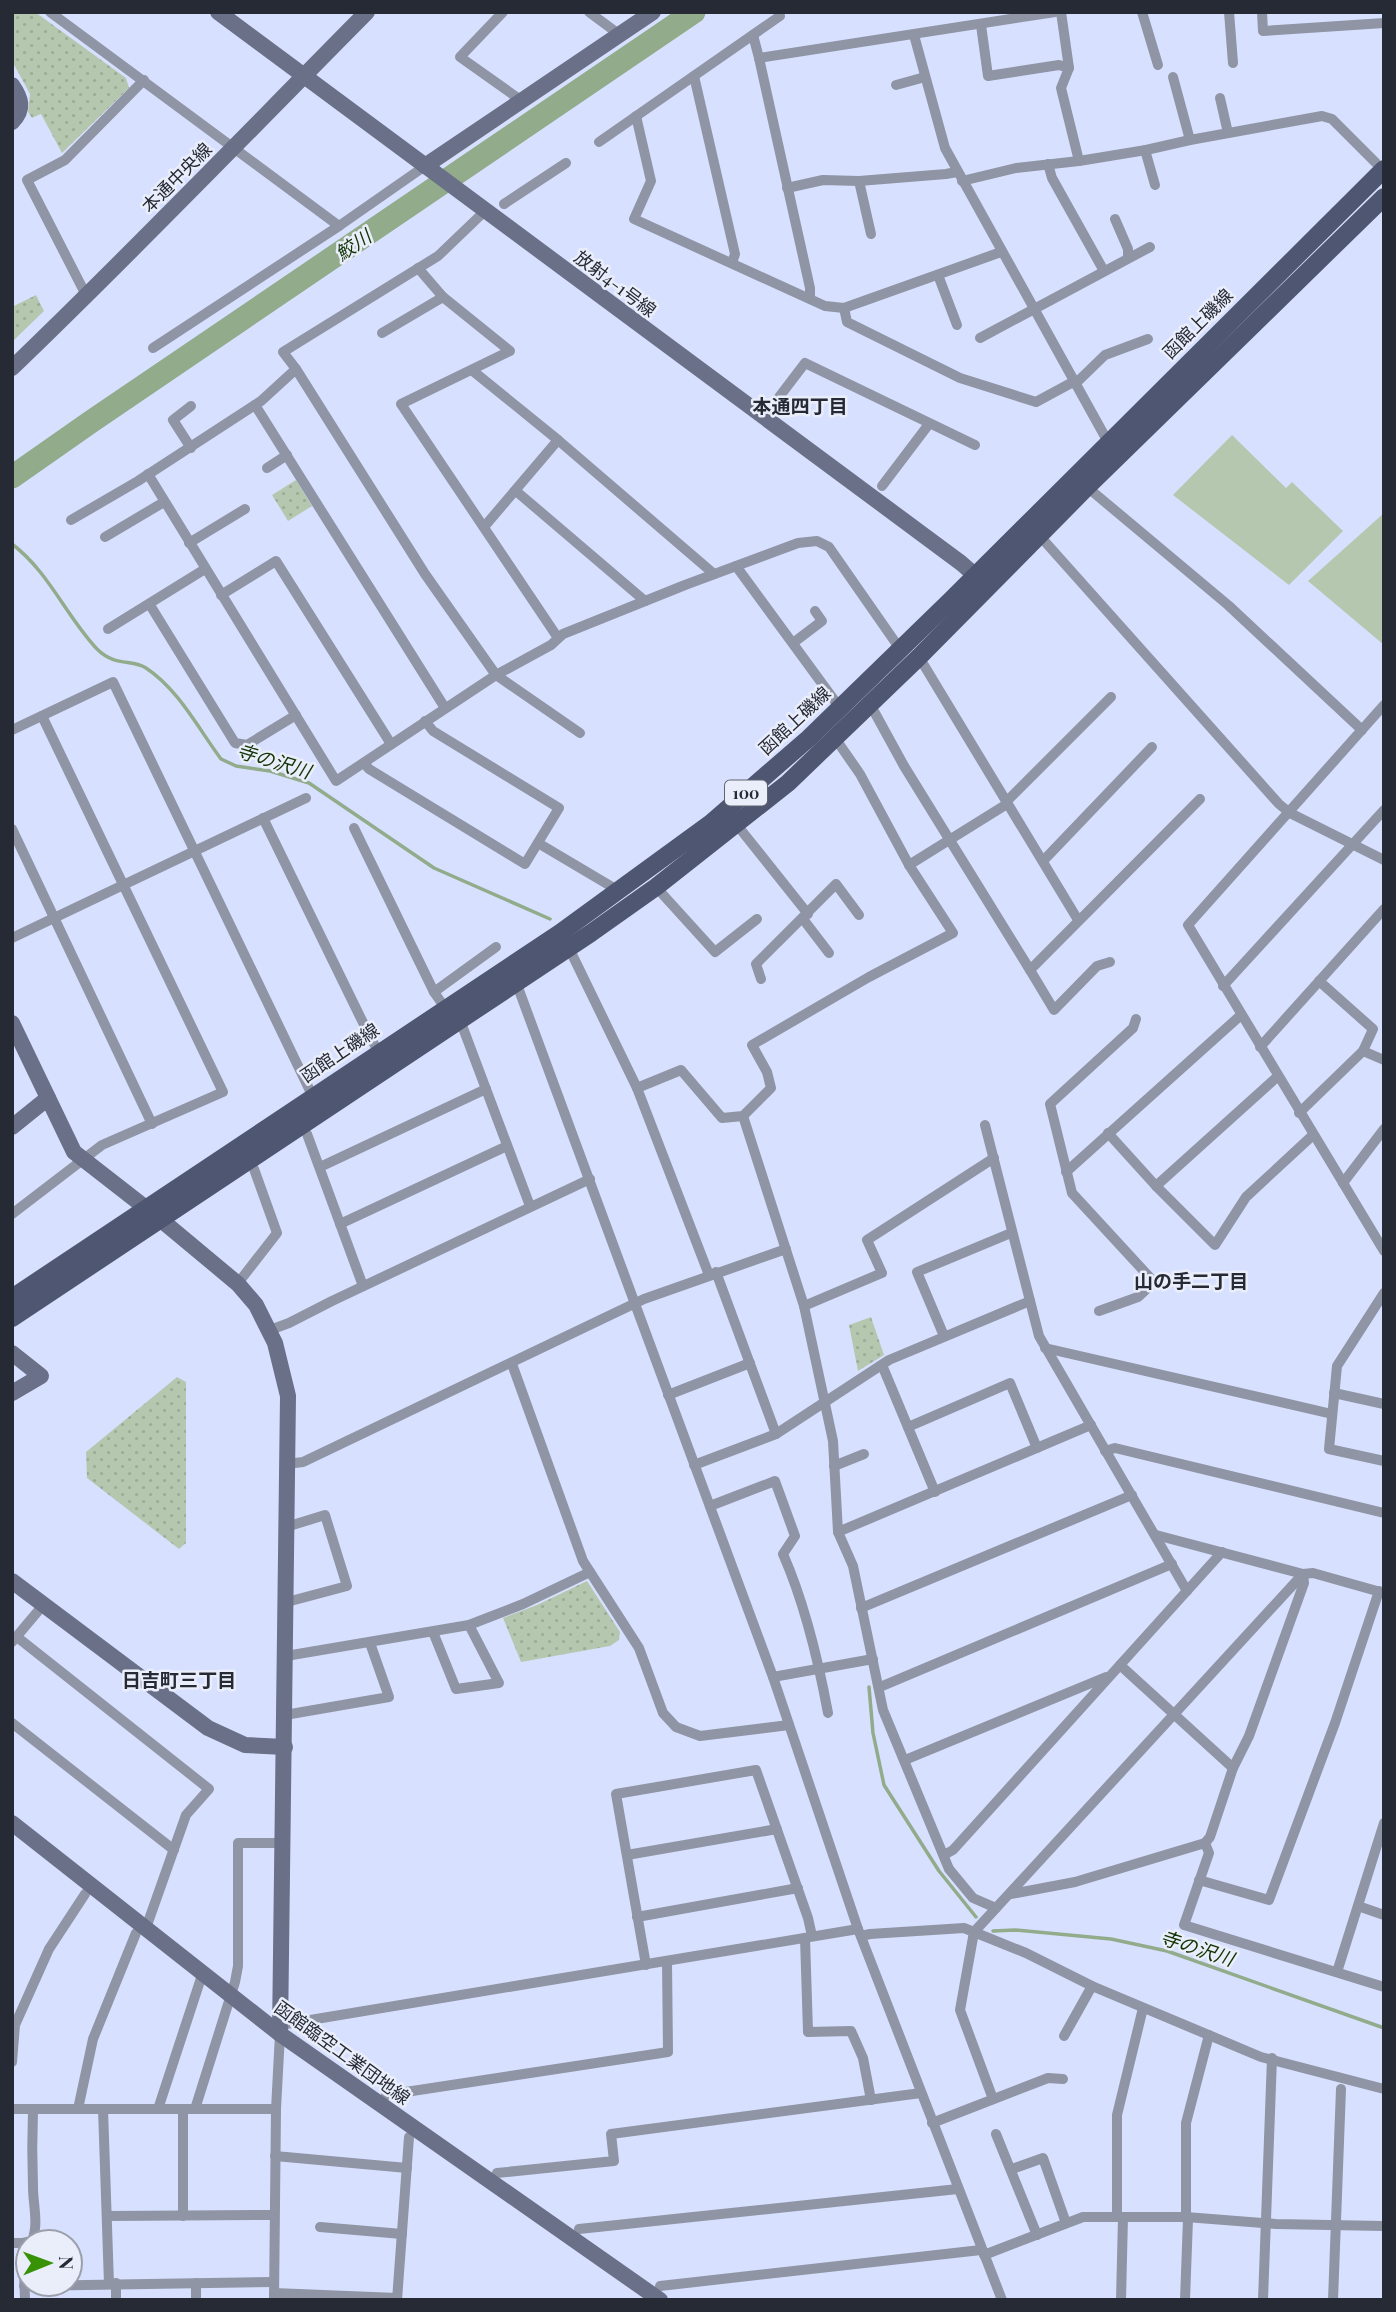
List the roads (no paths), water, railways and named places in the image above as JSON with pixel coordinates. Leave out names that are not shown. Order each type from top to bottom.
[{"type":"main road","name":"函館上磯線","points":[[12,1318],[313,1097],[445,1008],[656,887],[788,783],[919,657],[982,581],[1108,442],[1380,166]]},
{"type":"main road","name":"函館上磯線","points":[[12,1298],[153,1215],[516,982],[619,891],[711,823],[810,738],[900,649],[1039,535],[1384,197]]},
{"type":"street","points":[[50,12],[339,226]]},
{"type":"street","name":"放射4-1号線","points":[[218,12],[982,581]]},
{"type":"street","name":"本通中央線","points":[[14,362],[235,148],[367,12]]},
{"type":"street","points":[[503,12],[460,57],[522,101]]},
{"type":"street","points":[[589,12],[620,35]]},
{"type":"street","points":[[153,348],[430,169],[522,101],[653,12]]},
{"type":"street","points":[[758,58],[914,35],[985,20],[1052,12]]},
{"type":"street","points":[[1061,12],[1069,68],[1061,88],[1079,161]]},
{"type":"street","points":[[1142,12],[1158,65]]},
{"type":"street","points":[[1229,12],[1233,62]]},
{"type":"street","points":[[1262,12],[1263,31],[1384,23]]},
{"type":"street","points":[[599,142],[780,16]]},
{"type":"street","points":[[985,20],[988,76],[1059,65],[1069,68]]},
{"type":"street","points":[[753,35],[810,288],[810,299]]},
{"type":"street","points":[[914,35],[945,148],[1108,442]]},
{"type":"street","points":[[694,76],[735,254],[732,263]]},
{"type":"street","points":[[896,85],[925,77]]},
{"type":"street","points":[[1173,77],[1190,140]]},
{"type":"street","points":[[86,295],[27,180],[65,160],[144,80]]},
{"type":"street","points":[[12,85],[21,107],[12,122]]},
{"type":"street","points":[[1220,98],[1228,134]]},
{"type":"street","points":[[636,116],[651,181],[634,219],[825,306],[844,308],[1001,252]]},
{"type":"street","points":[[788,188],[822,180],[859,181],[946,174],[960,176],[1079,161],[1303,118],[1328,117],[1380,166]]},
{"type":"street","points":[[1145,150],[1154,185]]},
{"type":"street","points":[[504,204],[565,163]]},
{"type":"street","points":[[1048,164],[1052,178],[1104,271]]},
{"type":"street","points":[[859,181],[871,234]]},
{"type":"street","points":[[486,210],[438,256],[283,352],[425,574],[496,675],[580,733]]},
{"type":"street","points":[[1115,219],[1128,248],[1128,258]]},
{"type":"street","points":[[980,338],[1150,247]]},
{"type":"street","points":[[418,268],[443,297],[510,351],[401,404],[558,638]]},
{"type":"street","points":[[938,275],[957,326]]},
{"type":"street","points":[[382,333],[443,297]]},
{"type":"street","points":[[844,308],[847,322],[960,378],[1036,402],[1074,383],[1105,355],[1148,339]]},
{"type":"street","points":[[773,405],[805,363],[975,445]]},
{"type":"street","points":[[71,520],[191,448],[255,405],[296,369]]},
{"type":"street","points":[[473,371],[714,574]]},
{"type":"street","points":[[255,405],[445,708]]},
{"type":"street","points":[[191,406],[173,420],[191,448]]},
{"type":"street","points":[[882,486],[929,424]]},
{"type":"street","points":[[484,527],[558,440]]},
{"type":"street","points":[[267,468],[287,455]]},
{"type":"street","points":[[148,474],[336,781],[496,675],[551,645],[563,634],[797,543],[817,541],[829,547],[900,649]]},
{"type":"street","points":[[1087,487],[1228,606],[1362,730]]},
{"type":"street","points":[[516,491],[645,601]]},
{"type":"street","points":[[105,537],[164,502]]},
{"type":"street","points":[[188,542],[244,509]]},
{"type":"street","points":[[1039,535],[1279,804],[1290,813],[1384,860]]},
{"type":"street","points":[[221,595],[276,561],[391,744]]},
{"type":"street","points":[[736,566],[840,708]]},
{"type":"street","points":[[108,629],[205,569]]},
{"type":"street","points":[[150,604],[235,743],[247,745],[296,715]]},
{"type":"street","points":[[793,643],[822,621],[816,611]]},
{"type":"street","points":[[919,657],[1078,920]]},
{"type":"street","points":[[12,730],[113,682],[313,1097]]},
{"type":"street","points":[[909,865],[1007,803],[1111,697]]},
{"type":"street","points":[[870,704],[904,766],[1054,1010],[1097,967],[1110,962]]},
{"type":"street","points":[[1384,705],[1188,925],[1384,1251]]},
{"type":"street","points":[[12,1214],[102,1145],[223,1092],[42,716]]},
{"type":"street","points":[[364,763],[369,769],[525,864],[559,808],[433,731],[425,721]]},
{"type":"street","points":[[637,1088],[681,1070],[722,1118],[743,1116],[771,1088],[768,1072],[752,1045],[869,977],[953,933],[909,865],[860,774],[835,738]]},
{"type":"street","points":[[1043,861],[1152,747]]},
{"type":"street","points":[[12,938],[306,798]]},
{"type":"street","points":[[1030,970],[1200,800]]},
{"type":"street","points":[[1223,986],[1384,810]]},
{"type":"street","points":[[263,818],[379,1052]]},
{"type":"street","points":[[737,825],[806,916],[829,953]]},
{"type":"street","points":[[354,828],[434,992],[445,1008]]},
{"type":"street","points":[[12,829],[152,1124]]},
{"type":"street","points":[[538,843],[619,891]]},
{"type":"street","points":[[761,979],[756,964],[836,884],[859,915]]},
{"type":"street","points":[[656,887],[715,952],[757,919]]},
{"type":"street","points":[[1260,1047],[1384,909]]},
{"type":"street","points":[[565,939],[637,1088],[750,1363],[776,1434]]},
{"type":"street","points":[[434,992],[496,947]]},
{"type":"street","points":[[1299,1113],[1363,1051],[1373,1029],[1319,981]]},
{"type":"street","points":[[516,982],[773,1677],[859,1932],[1002,2300]]},
{"type":"street","points":[[1066,1172],[1241,1014]]},
{"type":"street","points":[[1100,1311],[1138,1297],[1154,1282],[1072,1193],[1050,1104],[1133,1028],[1136,1019]]},
{"type":"street","points":[[460,1020],[530,1206]]},
{"type":"street","points":[[12,1023],[74,1152],[247,1293],[270,1329],[288,1396],[284,1843],[274,2292]]},
{"type":"street","points":[[1363,1051],[1384,1060]]},
{"type":"street","points":[[1156,1186],[1278,1076]]},
{"type":"street","points":[[320,1167],[486,1089]]},
{"type":"street","points":[[12,1127],[48,1098]]},
{"type":"street","points":[[743,1116],[804,1306],[832,1441],[838,1532],[853,1566],[883,1710],[949,1869],[973,1898],[996,1908]]},
{"type":"street","points":[[985,1125],[1039,1336],[1187,1591]]},
{"type":"street","points":[[1343,1183],[1384,1129]]},
{"type":"street","points":[[1108,1133],[1215,1245],[1246,1197],[1313,1135]]},
{"type":"street","points":[[307,1134],[363,1286]]},
{"type":"street","points":[[340,1224],[507,1146]]},
{"type":"street","points":[[804,1306],[882,1273],[866,1240],[994,1158]]},
{"type":"street","points":[[243,1278],[277,1233],[254,1169]]},
{"type":"street","points":[[270,1329],[289,1323],[590,1179]]},
{"type":"street","points":[[944,1336],[917,1272],[1011,1233]]},
{"type":"street","points":[[287,1464],[303,1462],[635,1305],[786,1249]]},
{"type":"street","points":[[1384,1293],[1337,1367],[1329,1449],[1384,1461]]},
{"type":"street","points":[[694,1465],[776,1434],[881,1364],[1030,1301]]},
{"type":"street","points":[[1045,1348],[1332,1414]]},
{"type":"street","points":[[12,1353],[41,1376],[12,1393]]},
{"type":"street","points":[[668,1395],[750,1363]]},
{"type":"street","points":[[512,1364],[583,1561],[639,1648],[663,1713],[676,1727],[709,1737],[789,1725]]},
{"type":"street","points":[[881,1364],[935,1492]]},
{"type":"street","points":[[908,1427],[1010,1383],[1037,1448]]},
{"type":"street","points":[[1334,1393],[1384,1404]]},
{"type":"street","points":[[838,1532],[1091,1425]]},
{"type":"street","points":[[1105,1451],[1115,1448],[1384,1513]]},
{"type":"street","points":[[834,1466],[864,1454]]},
{"type":"street","points":[[710,1506],[775,1481],[795,1536],[783,1553],[800,1591],[828,1713]]},
{"type":"street","points":[[861,1608],[1132,1495]]},
{"type":"street","points":[[286,1527],[325,1515],[347,1586],[287,1602]]},
{"type":"street","points":[[1156,1535],[1381,1592],[1269,1900],[1199,1880]]},
{"type":"street","points":[[944,1855],[953,1850],[1222,1552]]},
{"type":"street","points":[[880,1687],[1172,1564]]},
{"type":"street","points":[[286,1656],[469,1625],[523,1604],[590,1572]]},
{"type":"street","points":[[993,2099],[960,2010],[974,1932],[1303,1574]]},
{"type":"street","points":[[1011,1894],[1075,1882],[1205,1843],[1210,1837],[1233,1768],[1254,1723],[1304,1583],[1303,1574]]},
{"type":"street","points":[[12,1581],[208,1728],[244,1745],[285,1748]]},
{"type":"street","points":[[44,1604],[14,1639],[209,1788],[186,1815],[141,1931],[93,2039],[78,2109]]},
{"type":"street","points":[[433,1632],[456,1689],[499,1683],[469,1625]]},
{"type":"street","points":[[285,1715],[389,1697],[370,1643]]},
{"type":"street","points":[[773,1677],[873,1659]]},
{"type":"street","points":[[1120,1665],[1233,1768]]},
{"type":"street","points":[[905,1760],[1111,1675]]},
{"type":"street","points":[[12,1723],[174,1850]]},
{"type":"street","points":[[646,1965],[616,1794],[757,1770],[798,1888],[809,1937],[808,2032],[851,2031],[863,2058],[871,2100]]},
{"type":"street","name":"函館臨空工業団地線","points":[[12,1823],[141,1931],[203,1972],[230,1994],[655,2295]]},
{"type":"street","points":[[1337,1972],[1384,1824]]},
{"type":"street","points":[[627,1855],[778,1829]]},
{"type":"street","points":[[183,2216],[189,2109],[238,1966],[238,1843],[284,1843]]},
{"type":"street","points":[[1205,1843],[1209,1853],[1184,1926],[1384,1987]]},
{"type":"street","points":[[637,1917],[798,1888]]},
{"type":"street","points":[[12,2062],[14,2025],[49,1949],[85,1894]]},
{"type":"street","points":[[1358,1906],[1384,1915]]},
{"type":"street","points":[[280,2029],[809,1937],[964,1928],[1026,1953],[1092,1986],[1261,2057],[1384,2089]]},
{"type":"street","points":[[386,2095],[667,2052],[667,1961]]},
{"type":"street","points":[[158,2109],[203,1972]]},
{"type":"street","points":[[1064,2036],[1092,1986]]},
{"type":"street","points":[[1121,2300],[1116,2115],[1143,2008]]},
{"type":"street","points":[[1185,2300],[1186,2123],[1209,2035]]},
{"type":"street","points":[[1263,2300],[1272,2058]]},
{"type":"street","points":[[932,2123],[1048,2078],[1063,2079]]},
{"type":"street","points":[[1333,2300],[1341,2089]]},
{"type":"street","points":[[496,2173],[614,2161],[611,2134],[920,2093]]},
{"type":"street","points":[[12,2109],[276,2109]]},
{"type":"street","points":[[103,2109],[107,2216],[116,2300]]},
{"type":"street","points":[[33,2110],[32,2172],[37,2228]]},
{"type":"street","points":[[996,2134],[1037,2235]]},
{"type":"street","points":[[84,2284],[196,2283],[274,2292],[397,2299],[409,2137]]},
{"type":"street","points":[[275,2156],[407,2168]]},
{"type":"street","points":[[1012,2169],[1043,2158],[1066,2223]]},
{"type":"street","points":[[579,2229],[958,2189]]},
{"type":"street","points":[[107,2216],[274,2215]]},
{"type":"street","points":[[655,2295],[983,2252],[1083,2217],[1187,2218],[1384,2226]]},
{"type":"street","points":[[320,2227],[402,2234]]},
{"type":"street","points":[[195,2300],[196,2283]]},
{"type":"waterway","name":"鮫川","points":[[12,477],[694,12]]},
{"type":"waterway","name":"寺の沢川","points":[[12,544],[37,568],[97,649],[117,661],[141,665],[157,677],[187,710],[221,759],[236,766],[270,771],[309,783],[434,868],[550,919]]},
{"type":"waterway","name":"寺の沢川","points":[[869,1687],[873,1733],[884,1785],[939,1871],[976,1917]]},
{"type":"waterway","name":"寺の沢川","points":[[993,1931],[1015,1930],[1111,1939],[1167,1951],[1384,2028]]},
{"type":"district","name":"本通四丁目","points":[[800,406]]},
{"type":"district","name":"山の手二丁目","points":[[1191,1281]]},
{"type":"district","name":"日吉町三丁目","points":[[179,1680]]}]
